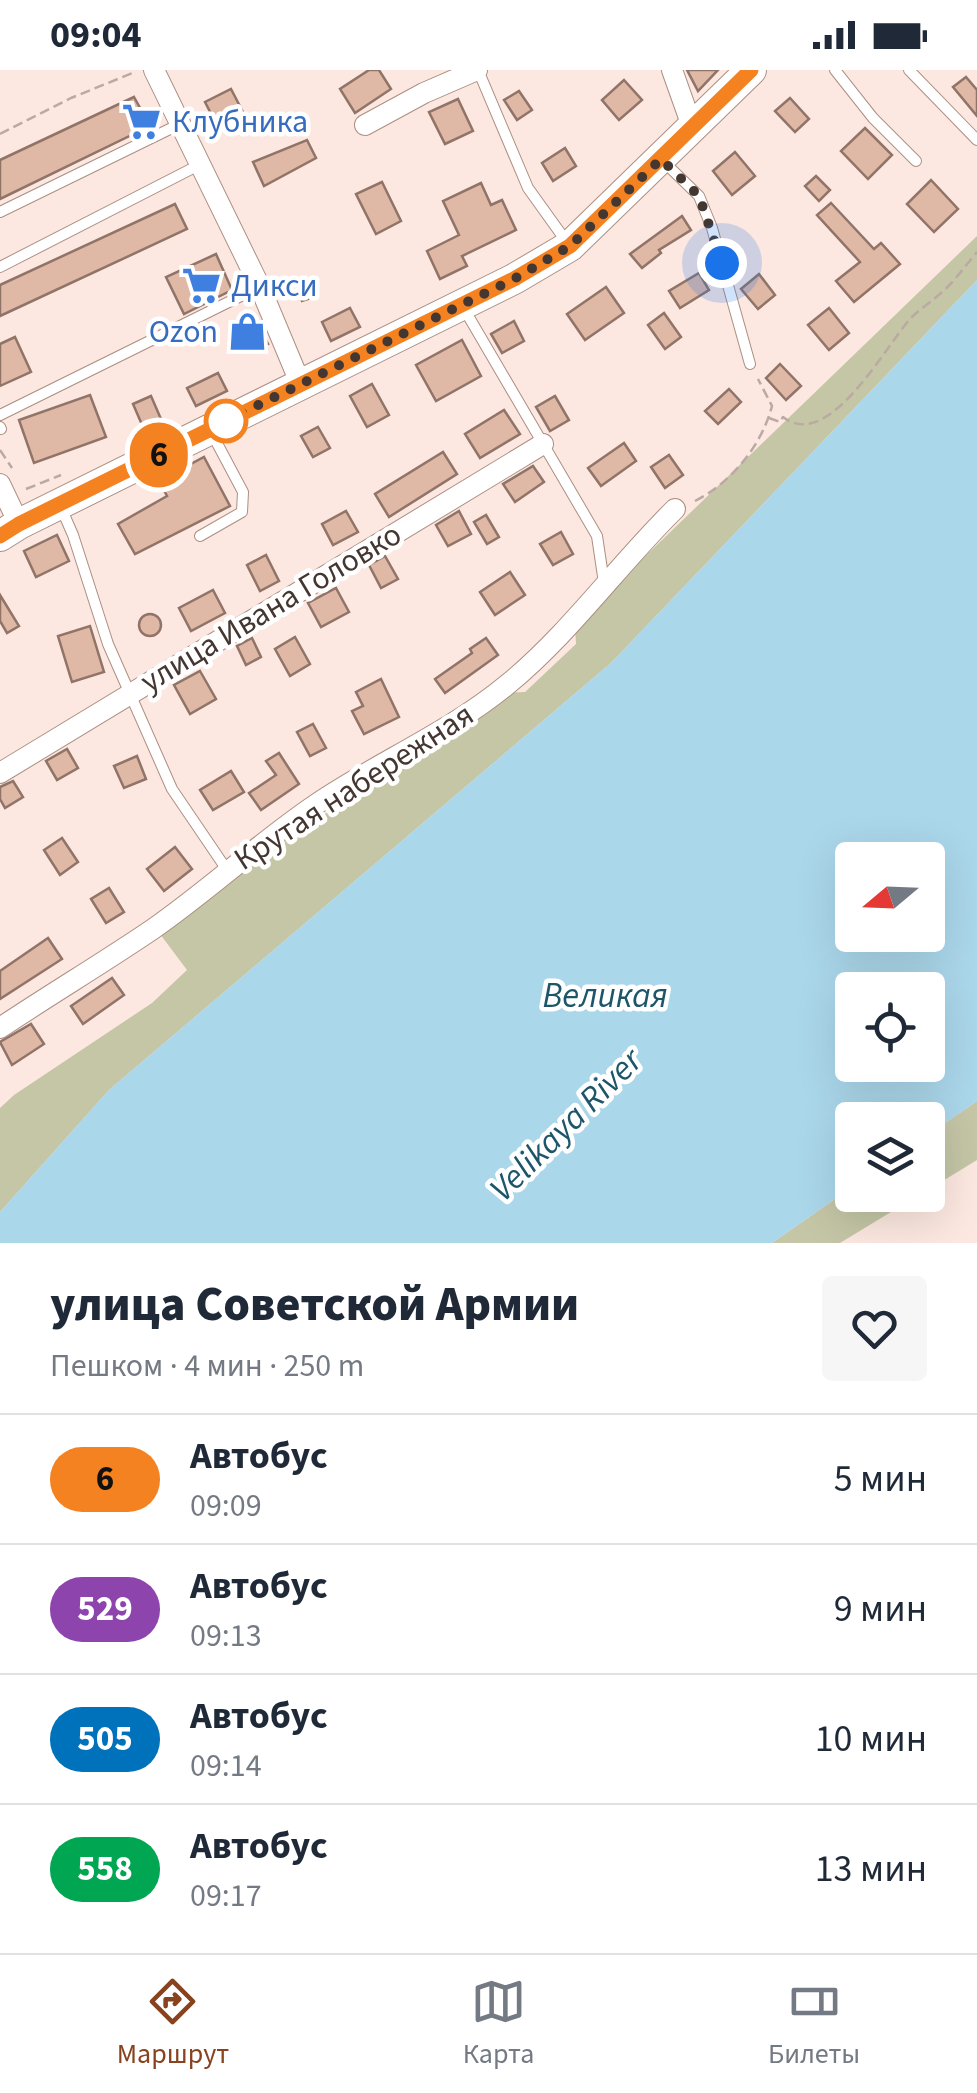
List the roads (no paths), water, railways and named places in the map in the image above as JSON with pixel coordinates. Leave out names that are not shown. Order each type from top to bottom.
[{"type":"main road","points":[[10,530],[462,305],[570,246],[751,70]]},
{"type":"street","points":[[154,70],[260,287],[301,384]]},
{"type":"street","points":[[365,126],[477,70]]},
{"type":"street","points":[[672,70],[693,129]]},
{"type":"street","name":"улица Ивана Головко","points":[[0,774],[129,692],[543,444]]},
{"type":"street","points":[[0,484],[10,530]]},
{"type":"street","name":"Крутая набережная","points":[[0,1028],[154,928],[315,805],[366,772],[436,735],[508,685],[554,641],[675,509]]},
{"type":"lane","points":[[477,70],[528,188],[570,246]]},
{"type":"lane","points":[[835,70],[873,118],[916,162]]},
{"type":"lane","points":[[909,70],[977,140]]},
{"type":"lane","points":[[0,212],[180,124]]},
{"type":"lane","points":[[661,159],[699,196],[712,228],[750,364]]},
{"type":"lane","points":[[0,267],[200,164]]},
{"type":"lane","points":[[0,416],[260,287]]},
{"type":"lane","points":[[462,305],[598,536],[604,584]]},
{"type":"lane","points":[[200,536],[242,512],[243,492],[210,430]]},
{"type":"lane","points":[[59,504],[108,644],[172,789],[227,870]]},
{"type":"water","name":"Великая","points":[[977,280],[977,1101],[945,1123],[945,1102],[835,1102],[835,1199],[772,1243],[0,1243],[0,1212],[109,1090],[611,663]]},
{"type":"place","name":"Клубника","points":[[142,122]]},
{"type":"place","name":"Дикси","points":[[201,286]]},
{"type":"place","name":"Ozon","points":[[248,332]]},
{"type":"water label","name":"Velikaya River","points":[[566,1125]]}]
